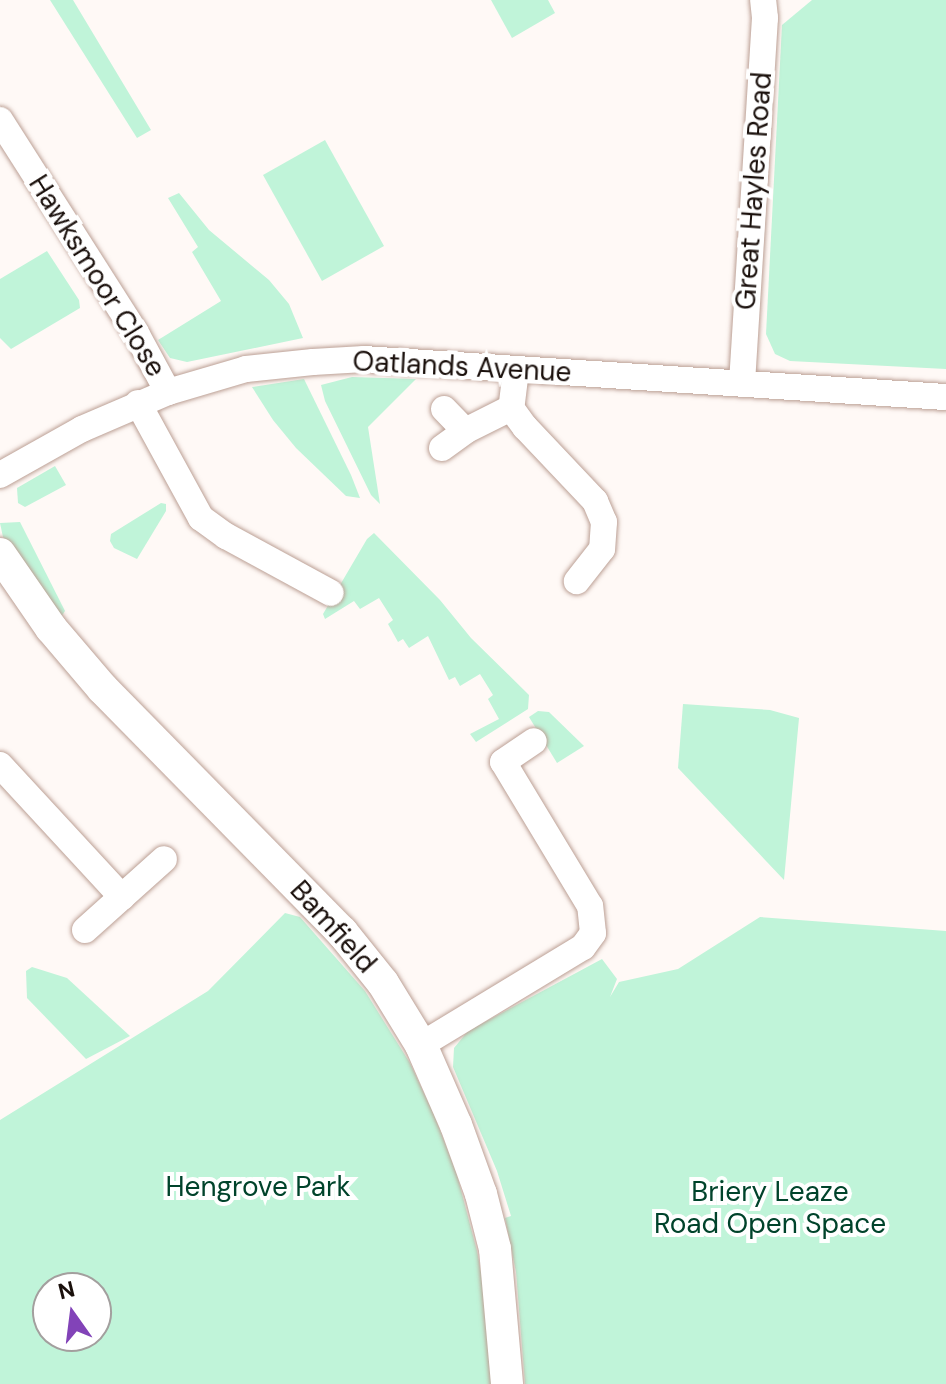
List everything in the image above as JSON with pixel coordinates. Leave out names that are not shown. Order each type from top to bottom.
[{"type":"street","name":"Great Hayles Road","points":[[742,383],[764,33],[763,0]]},
{"type":"street","name":"Hawksmoor Close","points":[[0,120],[137,335],[168,392]]},
{"type":"street","name":"Oatlands Avenue","points":[[0,475],[82,429],[168,392],[246,369],[313,362],[364,359],[946,397]]},
{"type":"street","points":[[516,370],[511,408],[595,501],[604,522],[602,549],[577,581]]},
{"type":"street","points":[[138,403],[201,518],[226,536],[331,593]]},
{"type":"street","points":[[442,448],[465,431],[511,408]]},
{"type":"street","points":[[444,409],[465,431]]},
{"type":"street","name":"Bamfield","points":[[4,569],[103,689],[342,932],[383,983],[421,1045],[456,1125],[484,1208],[501,1294],[507,1384]]},
{"type":"street","points":[[421,1045],[583,947],[593,933],[590,906],[503,762],[534,741]]},
{"type":"street","points":[[0,765],[122,897]]},
{"type":"street","points":[[85,930],[164,859]]},
{"type":"green space","points":[[50,0],[73,0],[151,130],[137,138]]},
{"type":"green space","points":[[491,0],[548,0],[555,13],[512,38]]},
{"type":"green space","points":[[812,0],[946,0],[946,369],[790,361],[775,354],[766,334],[782,25]]},
{"type":"green space","points":[[325,140],[384,246],[322,281],[263,175]]},
{"type":"green space","points":[[179,193],[209,230],[269,280],[289,304],[303,338],[187,362],[170,358],[158,340],[221,301],[192,252],[198,247],[168,198]]},
{"type":"green space","points":[[47,251],[79,300],[80,308],[11,349],[0,338],[0,279]]},
{"type":"green space","points":[[352,377],[416,379],[368,427],[380,504],[371,495],[325,401],[321,385]]},
{"type":"green space","points":[[304,379],[360,498],[346,496],[296,448],[252,387]]},
{"type":"green space","points":[[55,466],[66,485],[25,507],[18,503],[17,488]]},
{"type":"green space","points":[[161,503],[166,504],[166,511],[137,559],[114,548],[110,541],[111,534]]},
{"type":"green space","points":[[20,522],[65,611],[61,617],[3,537],[0,523]]},
{"type":"green space","points":[[374,533],[440,600],[471,638],[529,695],[528,709],[476,742],[470,734],[499,719],[488,699],[493,695],[480,674],[460,686],[455,677],[449,680],[428,636],[409,648],[403,639],[398,642],[388,624],[393,620],[379,598],[360,609],[354,601],[325,619],[323,614],[367,539]]},
{"type":"green space","points":[[683,704],[770,710],[799,718],[784,880],[678,768]]},
{"type":"green space","points":[[538,711],[549,712],[584,746],[557,763],[529,717]]},
{"type":"green space","name":"Hengrove Park","points":[[285,913],[300,917],[365,991],[410,1063],[435,1117],[457,1175],[477,1251],[486,1299],[491,1384],[0,1384],[0,1120],[208,991]]},
{"type":"green space","name":"Briery Leaze Road Open Space","points":[[760,917],[946,931],[946,1384],[525,1384],[516,1272],[505,1218],[511,1216],[497,1171],[453,1067],[454,1048],[468,1031],[602,959],[617,979],[610,997],[619,982],[678,969]]},
{"type":"green space","points":[[32,967],[67,978],[130,1036],[86,1059],[27,998],[26,971]]}]
